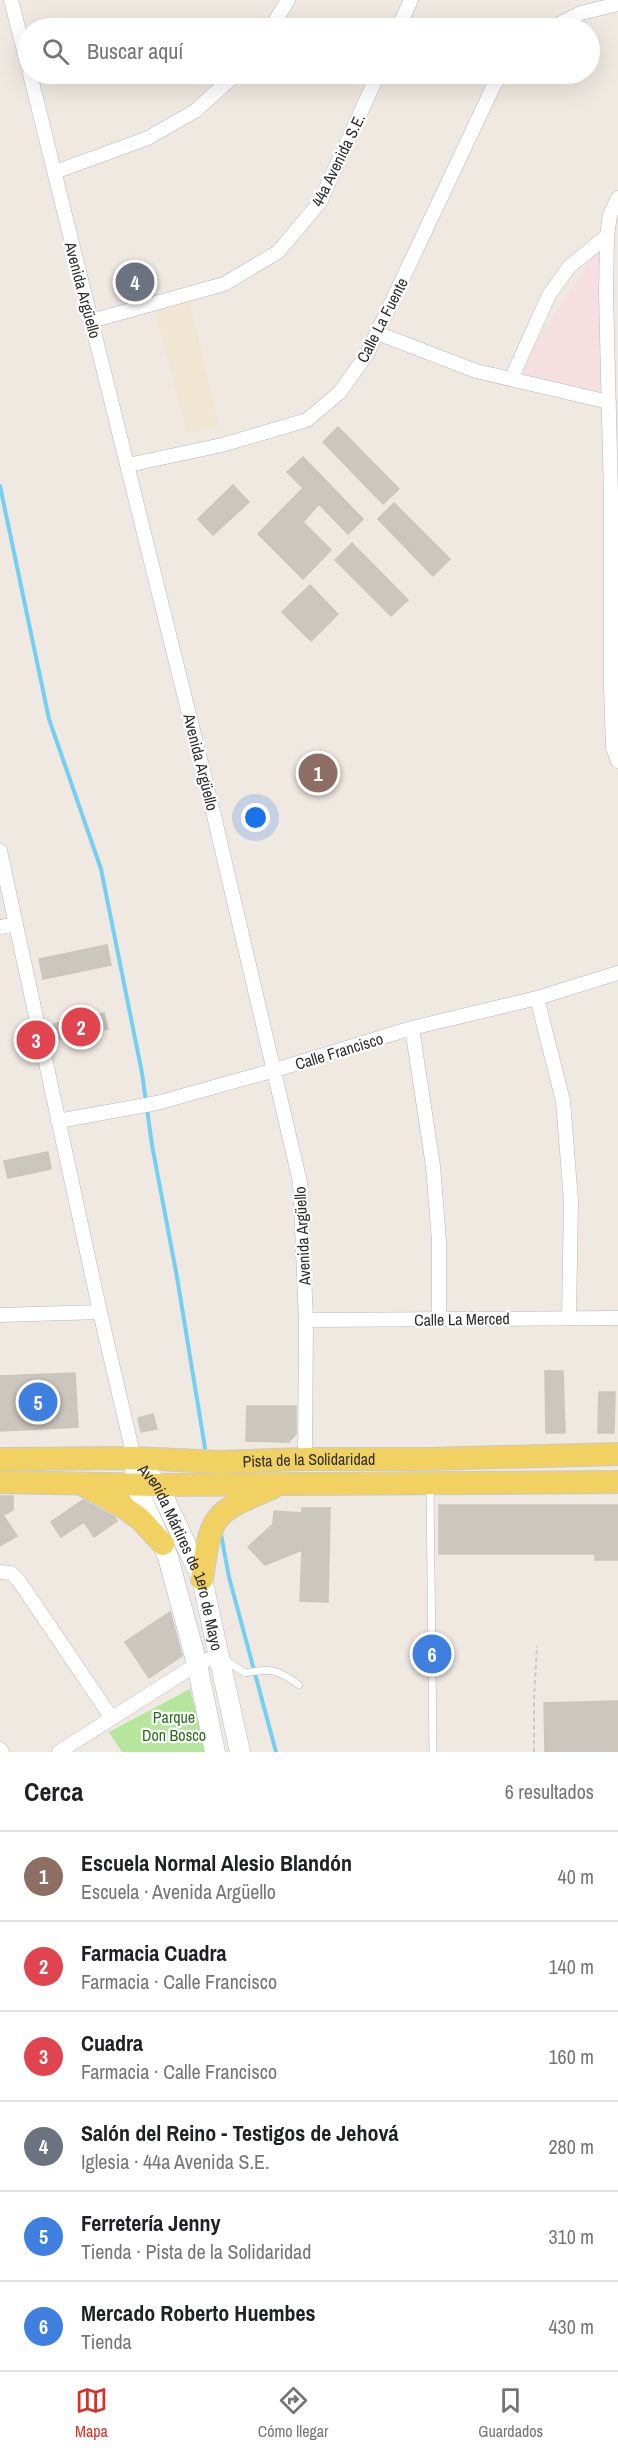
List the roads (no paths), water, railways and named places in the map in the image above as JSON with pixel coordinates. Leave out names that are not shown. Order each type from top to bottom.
[{"type":"main road","name":"Pista de la Solidaridad","points":[[0,1459],[134,1458],[220,1462],[618,1454]]},
{"type":"main road","name":"Avenida Mártires de 1ero de Mayo","points":[[134,1458],[135,1483],[163,1544],[196,1664],[215,1752]]},
{"type":"main road","name":"Avenida Mártires de 1ero de Mayo","points":[[134,1458],[158,1485],[202,1579],[240,1752]]},
{"type":"main road","name":"Pista de la Solidaridad","points":[[0,1482],[158,1485],[430,1485],[585,1482],[613,1485]]},
{"type":"main road","points":[[81,1484],[123,1506],[140,1519],[163,1544]]},
{"type":"main road","points":[[202,1579],[207,1544],[220,1514],[234,1504],[282,1484]]},
{"type":"street","points":[[10,0],[18,29]]},
{"type":"street","points":[[277,18],[288,0]]},
{"type":"street","points":[[403,18],[411,0]]},
{"type":"street","points":[[571,18],[581,13],[618,4]]},
{"type":"street","name":"Avenida Argüello","points":[[33,84],[129,465],[300,1182],[306,1320],[305,1459]]},
{"type":"street","points":[[55,172],[148,138],[195,111],[225,84]]},
{"type":"street","name":"44a Avenida S.E.","points":[[92,321],[224,284],[278,252],[320,202],[373,84]]},
{"type":"street","name":"Calle La Fuente","points":[[129,465],[222,445],[307,420],[340,392],[367,354],[495,84]]},
{"type":"street","points":[[618,198],[610,215],[607,236],[606,294],[609,402],[615,494],[613,748],[618,761]]},
{"type":"street","points":[[511,379],[549,295],[569,267],[607,236]]},
{"type":"street","points":[[377,333],[476,371],[609,402]]},
{"type":"street","points":[[0,851],[134,1458]]},
{"type":"street","points":[[0,927],[16,924]]},
{"type":"street","name":"Calle Francisco","points":[[58,1121],[157,1102],[275,1070],[412,1028],[537,998],[618,973]]},
{"type":"street","points":[[537,998],[563,1101],[571,1201],[569,1318]]},
{"type":"street","points":[[412,1028],[433,1166],[439,1241],[439,1319]]},
{"type":"street","points":[[0,1315],[100,1312]]},
{"type":"street","name":"Calle La Merced","points":[[306,1320],[618,1318]]},
{"type":"street","points":[[0,1572],[11,1573],[19,1581],[111,1717]]},
{"type":"street","points":[[59,1752],[196,1664],[220,1655]]},
{"type":"lane","points":[[430,1485],[433,1752]]},
{"type":"lane","points":[[220,1655],[234,1668],[245,1673],[267,1669],[280,1671],[299,1685]]},
{"type":"waterway","points":[[0,486],[49,719],[101,869],[142,1073],[152,1145],[177,1277],[205,1448]]},
{"type":"waterway","points":[[221,1534],[229,1577],[276,1752]]},
{"type":"place","name":"Salón del Reino - Testigos de Jehová","points":[[135,282]]},
{"type":"place","name":"Escuela Normal Alesio Blandón","points":[[318,773]]},
{"type":"place","name":"Farmacia Cuadra","points":[[81,1027]]},
{"type":"place","name":"Cuadra","points":[[36,1040]]},
{"type":"place","name":"Ferretería Jenny","points":[[38,1402]]},
{"type":"place","name":"Mercado Roberto Huembes","points":[[432,1654]]},
{"type":"park label","name":"Parque Don Bosco","points":[[174,1726]]}]
